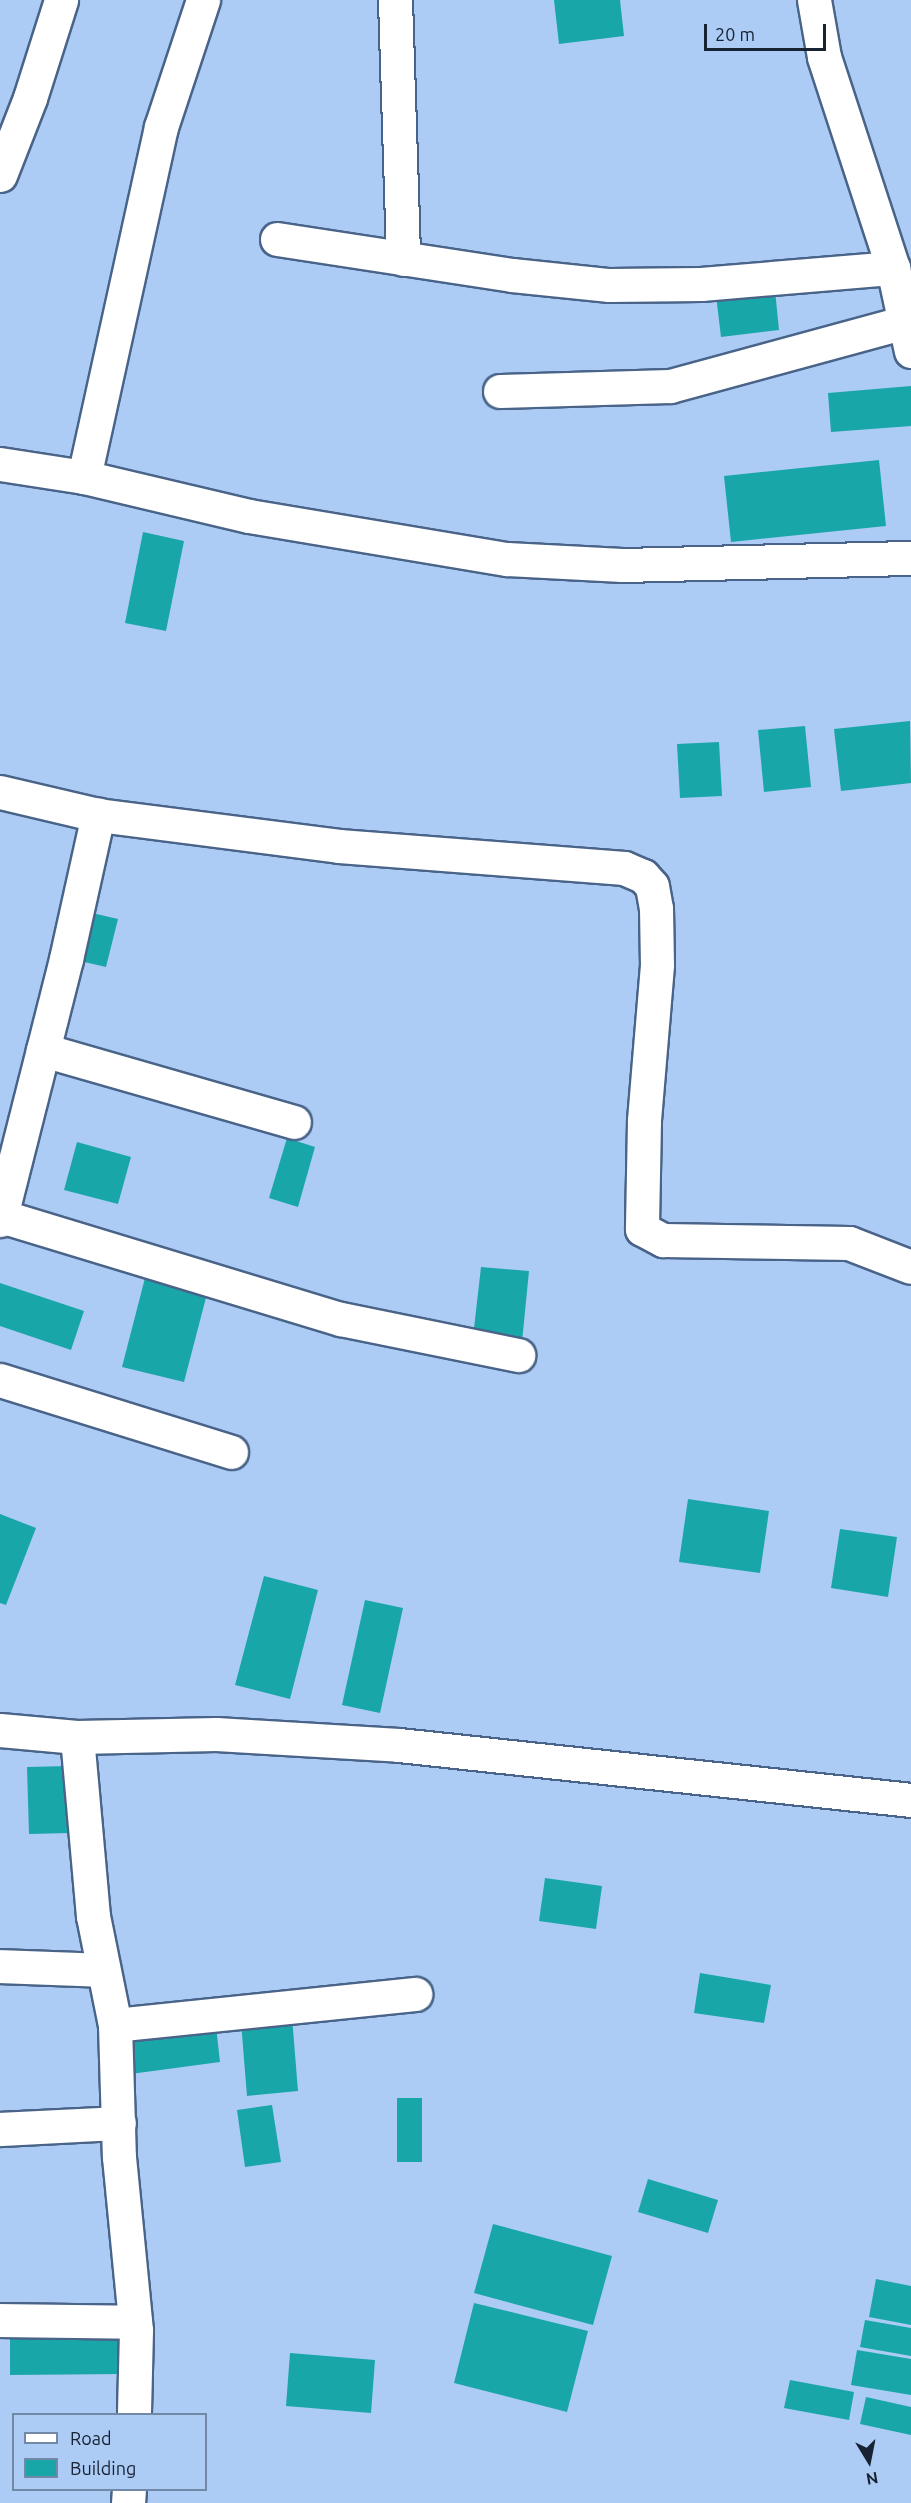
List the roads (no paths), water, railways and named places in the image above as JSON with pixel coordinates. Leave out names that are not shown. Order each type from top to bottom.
[{"type":"street","points":[[0,175],[30,98],[61,0]]},
{"type":"street","points":[[84,477],[161,127],[203,0]]},
{"type":"street","points":[[395,0],[403,259]]},
{"type":"street","points":[[500,390],[670,386],[908,337],[893,268],[824,57],[814,0]]},
{"type":"street","points":[[277,239],[512,275],[652,287],[893,268]]},
{"type":"street","points":[[0,464],[84,477],[249,516],[507,560],[622,565],[911,558]]},
{"type":"street","points":[[0,792],[98,815],[339,846],[624,868],[643,876],[652,886],[656,908],[657,965],[644,1121],[642,1229],[663,1240],[849,1243],[911,1267]]},
{"type":"street","points":[[98,815],[1,1218],[341,1318],[518,1355]]},
{"type":"street","points":[[43,1050],[294,1122]]},
{"type":"street","points":[[0,1380],[231,1452]]},
{"type":"street","points":[[0,1730],[77,1737],[216,1734],[399,1745],[911,1800]]},
{"type":"street","points":[[77,1737],[93,1916],[115,2025],[122,2203],[135,2322],[134,2413]]},
{"type":"street","points":[[0,1966],[103,1970]]},
{"type":"street","points":[[115,2025],[415,1994]]},
{"type":"street","points":[[0,2129],[119,2123]]},
{"type":"street","points":[[0,2320],[135,2322]]}]
